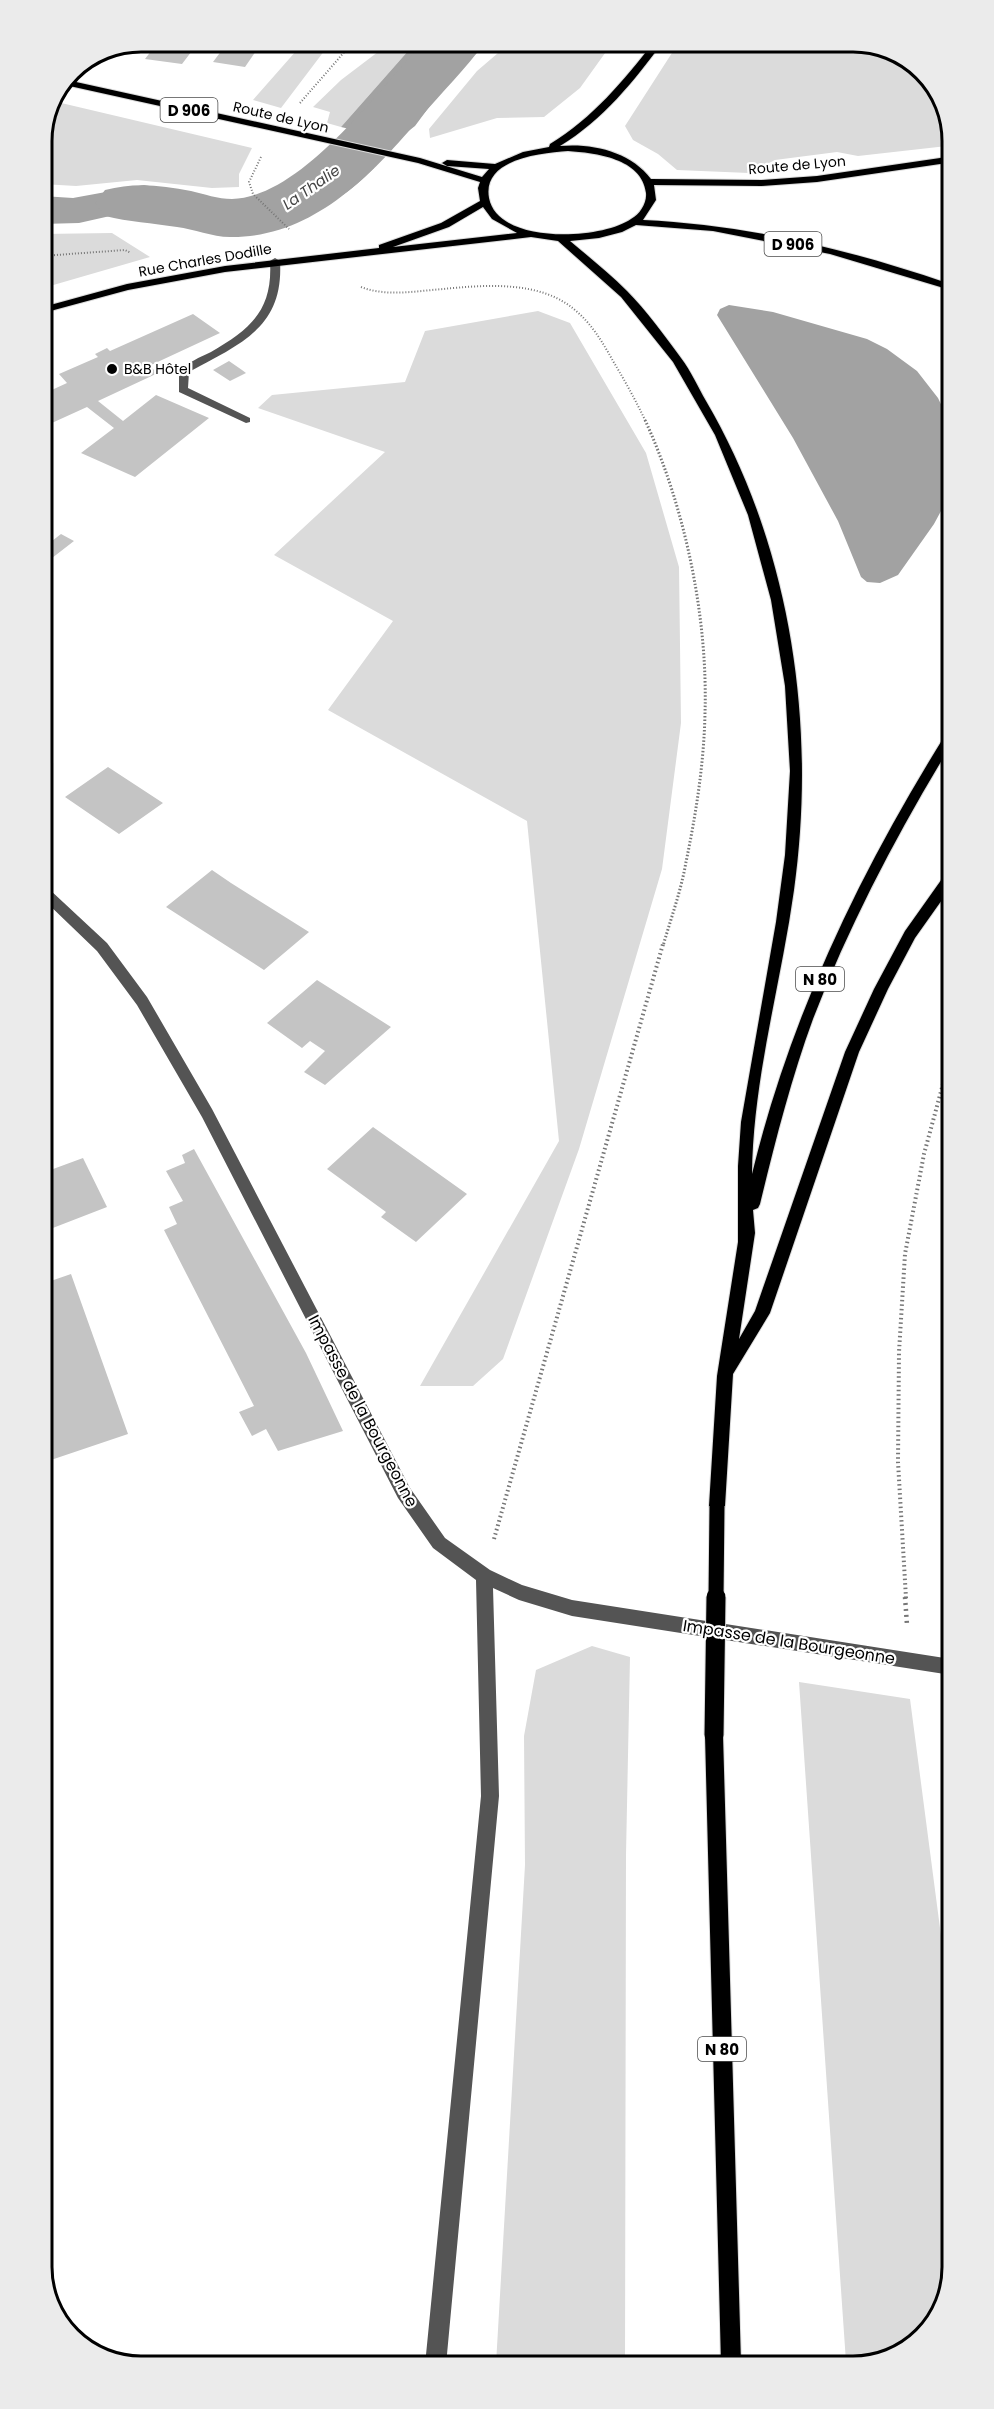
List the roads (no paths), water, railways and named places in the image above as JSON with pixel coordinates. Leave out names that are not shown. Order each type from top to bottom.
[{"type":"main road","points":[[547,149],[568,138],[594,118],[622,91],[651,53]]},
{"type":"main road","name":"Route de Lyon","points":[[73,85],[420,161],[486,181]]},
{"type":"main road","points":[[568,148],[610,154],[641,171],[649,182],[652,196],[647,210],[634,222],[614,232],[589,237],[561,238],[532,234],[501,221],[491,212],[485,202],[483,191],[486,181],[498,167],[528,153],[547,149],[568,148]]},
{"type":"main road","name":"Route de Lyon","points":[[420,161],[498,167]]},
{"type":"main road","name":"Route de Lyon","points":[[649,182],[762,183],[817,179],[942,161]]},
{"type":"main road","name":"Rue Charles Dodille","points":[[375,251],[407,237],[445,225],[485,202]]},
{"type":"main road","name":"D 906","points":[[634,222],[713,227],[876,262],[942,284]]},
{"type":"main road","name":"Rue Charles Dodille","points":[[53,307],[138,285],[275,261],[417,249],[469,240],[532,234]]},
{"type":"main road","points":[[561,238],[607,275],[651,325],[686,373],[731,454],[779,601],[792,679],[797,766],[792,853],[783,925],[759,1048],[747,1125],[745,1241]]},
{"type":"main road","name":"N 80","points":[[731,2356],[714,1735],[717,1506],[725,1376],[745,1241],[771,1125],[813,997],[876,861],[942,750]]},
{"type":"main road","points":[[725,1376],[762,1313],[852,1052],[910,934],[942,889]]},
{"type":"street","points":[[246,420],[183,390],[184,371],[248,333],[266,315],[275,296],[278,274],[275,261]]},
{"type":"street","name":"Impasse de la Bourgeonne","points":[[53,901],[102,947],[142,1001],[207,1113],[404,1493],[439,1542],[484,1575],[519,1592],[572,1608],[942,1666]]},
{"type":"street","points":[[436,2356],[490,1796],[484,1575]]},
{"type":"water","points":[[407,52],[477,52],[449,80],[415,126],[397,140],[341,127]]},
{"type":"water","points":[[324,156],[374,168],[339,198],[298,220],[269,201],[296,187]]},
{"type":"water","points":[[144,185],[166,189],[191,199],[249,208],[274,227],[258,232],[229,231],[140,214],[119,214],[79,223],[53,224],[53,197],[73,198]]},
{"type":"water","points":[[729,305],[773,312],[867,339],[887,349],[917,371],[938,398],[942,406],[942,509],[898,575],[880,583],[867,582],[861,577],[838,521],[793,438],[717,315],[720,309]]},
{"type":"waterway","name":"La Thalie","points":[[127,203],[174,207],[231,218],[265,214],[297,200],[327,179],[356,153],[446,52]]},
{"type":"place","name":"B&B Hôtel","points":[[112,369]]}]
